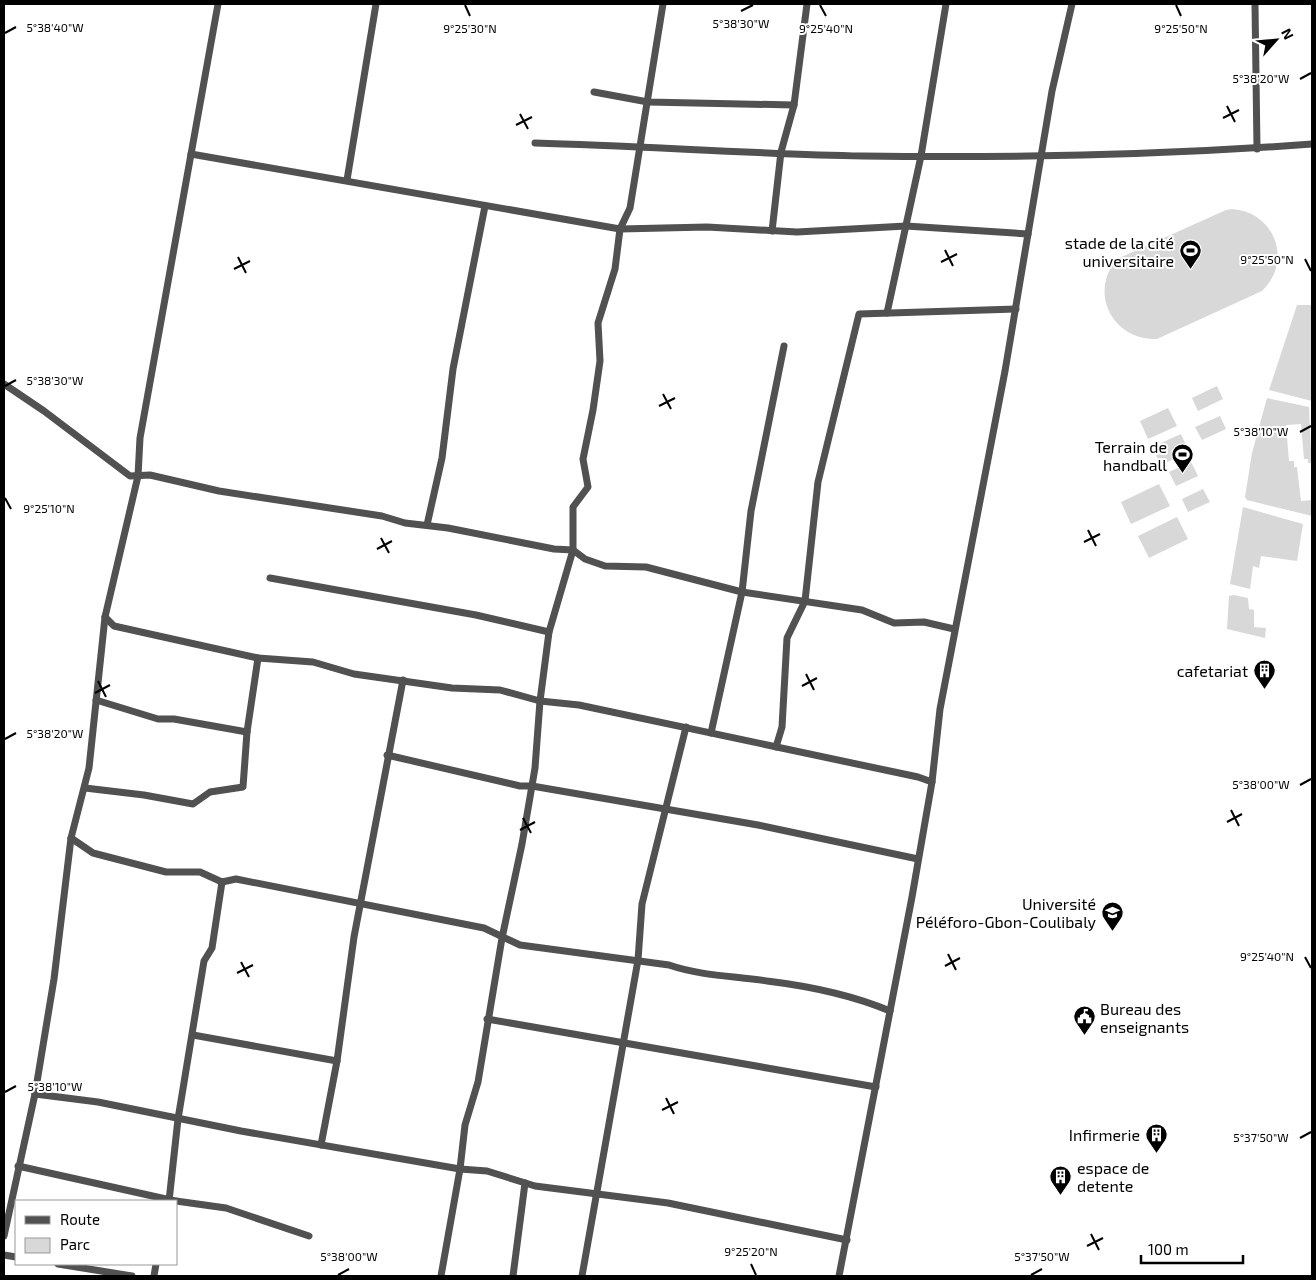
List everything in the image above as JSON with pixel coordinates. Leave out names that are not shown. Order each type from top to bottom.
[{"type":"street","points":[[4,1236],[35,1094],[54,979],[71,838],[89,768],[105,617],[138,476],[140,438],[218,4]]},
{"type":"street","points":[[347,180],[376,4]]},
{"type":"street","points":[[442,1276],[460,1168],[465,1125],[478,1082],[487,1019],[532,786],[549,632],[573,550],[573,506],[588,487],[583,459],[600,361],[598,323],[615,269],[620,229],[630,208],[642,146],[663,4]]},
{"type":"street","points":[[772,231],[781,152],[794,105],[806,4]]},
{"type":"street","points":[[887,313],[921,156],[946,4]]},
{"type":"street","points":[[839,1276],[932,782],[940,709],[1016,309],[1052,91],[1072,4]]},
{"type":"street","points":[[1255,4],[1257,148]]},
{"type":"street","points":[[594,92],[648,102],[794,105]]},
{"type":"street","points":[[535,143],[921,156],[1042,157],[1312,144]]},
{"type":"street","points":[[192,154],[620,229],[707,227],[797,232],[906,226],[1028,234]]},
{"type":"street","points":[[427,525],[442,458],[453,369],[484,206]]},
{"type":"street","points":[[776,747],[782,727],[787,638],[806,601],[818,482],[860,314],[1016,309]]},
{"type":"street","points":[[711,733],[742,592],[751,511],[784,346]]},
{"type":"street","points":[[4,384],[44,411],[130,476],[150,475],[219,491],[427,525],[554,549],[573,550],[585,558],[604,566],[646,567],[742,592],[862,610],[894,623],[924,622],[954,629]]},
{"type":"street","points":[[270,578],[476,615],[549,632]]},
{"type":"street","points":[[105,617],[114,626],[258,658],[313,662],[354,674],[452,688],[500,690],[540,701],[579,705],[686,727],[932,782]]},
{"type":"street","points":[[84,788],[144,795],[193,804],[210,792],[243,787],[247,732],[258,658]]},
{"type":"street","points":[[321,1144],[337,1061],[354,937],[402,680]]},
{"type":"street","points":[[96,700],[158,719],[174,719],[247,732]]},
{"type":"street","points":[[582,1276],[625,1044],[638,960],[642,904],[686,727]]},
{"type":"street","points":[[387,755],[520,786],[532,786],[758,826],[918,859]]},
{"type":"street","points":[[71,838],[93,852],[166,872],[200,872],[222,882],[236,880],[484,928],[520,945],[669,964],[690,972],[769,981],[867,1001],[890,1011]]},
{"type":"street","points":[[172,1200],[178,1119],[204,962],[212,948],[222,882]]},
{"type":"street","points":[[487,1019],[876,1087]]},
{"type":"street","points":[[193,1035],[337,1061]]},
{"type":"street","points":[[35,1094],[98,1102],[178,1119],[460,1168],[487,1171],[525,1183],[668,1203],[846,1240]]},
{"type":"street","points":[[18,1166],[168,1200]]},
{"type":"street","points":[[513,1276],[525,1183]]},
{"type":"street","points":[[178,1202],[226,1208],[309,1236]]},
{"type":"street","points":[[64,1265],[132,1276]]},
{"type":"green space","points":[[1232,209],[1247,212],[1259,219],[1269,228],[1275,240],[1276,266],[1271,279],[1262,291],[1157,339],[1141,338],[1117,324],[1105,300],[1105,286],[1109,272],[1117,259]]},
{"type":"green space","points":[[1297,305],[1312,305],[1312,401],[1269,390]]},
{"type":"green space","points":[[1217,386],[1223,399],[1198,411],[1192,398]]},
{"type":"green space","points":[[1267,398],[1309,407],[1312,473],[1311,463],[1308,463],[1308,459],[1304,459],[1301,424],[1286,425],[1289,461],[1294,461],[1294,467],[1297,467],[1301,501],[1312,500],[1312,516],[1247,500],[1245,497],[1252,453]]},
{"type":"green space","points":[[1168,408],[1177,426],[1148,439],[1140,421]]},
{"type":"green space","points":[[1220,416],[1226,429],[1202,440],[1195,427]]},
{"type":"green space","points":[[1181,434],[1189,452],[1161,465],[1152,447]]},
{"type":"green space","name":"Terrain de handball","points":[[1191,462],[1198,476],[1176,486],[1169,472]]},
{"type":"green space","points":[[1159,484],[1170,506],[1131,524],[1121,502]]},
{"type":"green space","name":"Terrain de handball","points":[[1203,489],[1210,502],[1188,512],[1182,499]]},
{"type":"green space","points":[[1243,507],[1303,524],[1297,561],[1261,556],[1259,568],[1253,566],[1250,589],[1230,584]]},
{"type":"green space","points":[[1177,517],[1188,539],[1149,558],[1138,536]]},
{"type":"green space","points":[[1234,595],[1248,598],[1249,609],[1254,610],[1254,627],[1266,628],[1265,638],[1227,629],[1229,596]]},
{"type":"place","name":"stade de la cité universitaire","points":[[1190,270]]},
{"type":"place","name":"Terrain de handball","points":[[1183,474]]},
{"type":"place","name":"cafetariat","points":[[1264,689]]},
{"type":"place","name":"Université Péléforo-Gbon-Coulibaly","points":[[1112,931]]},
{"type":"place","name":"Bureau des enseignants","points":[[1084,1036]]},
{"type":"place","name":"Infirmerie","points":[[1156,1153]]},
{"type":"place","name":"espace de detente","points":[[1061,1195]]}]
